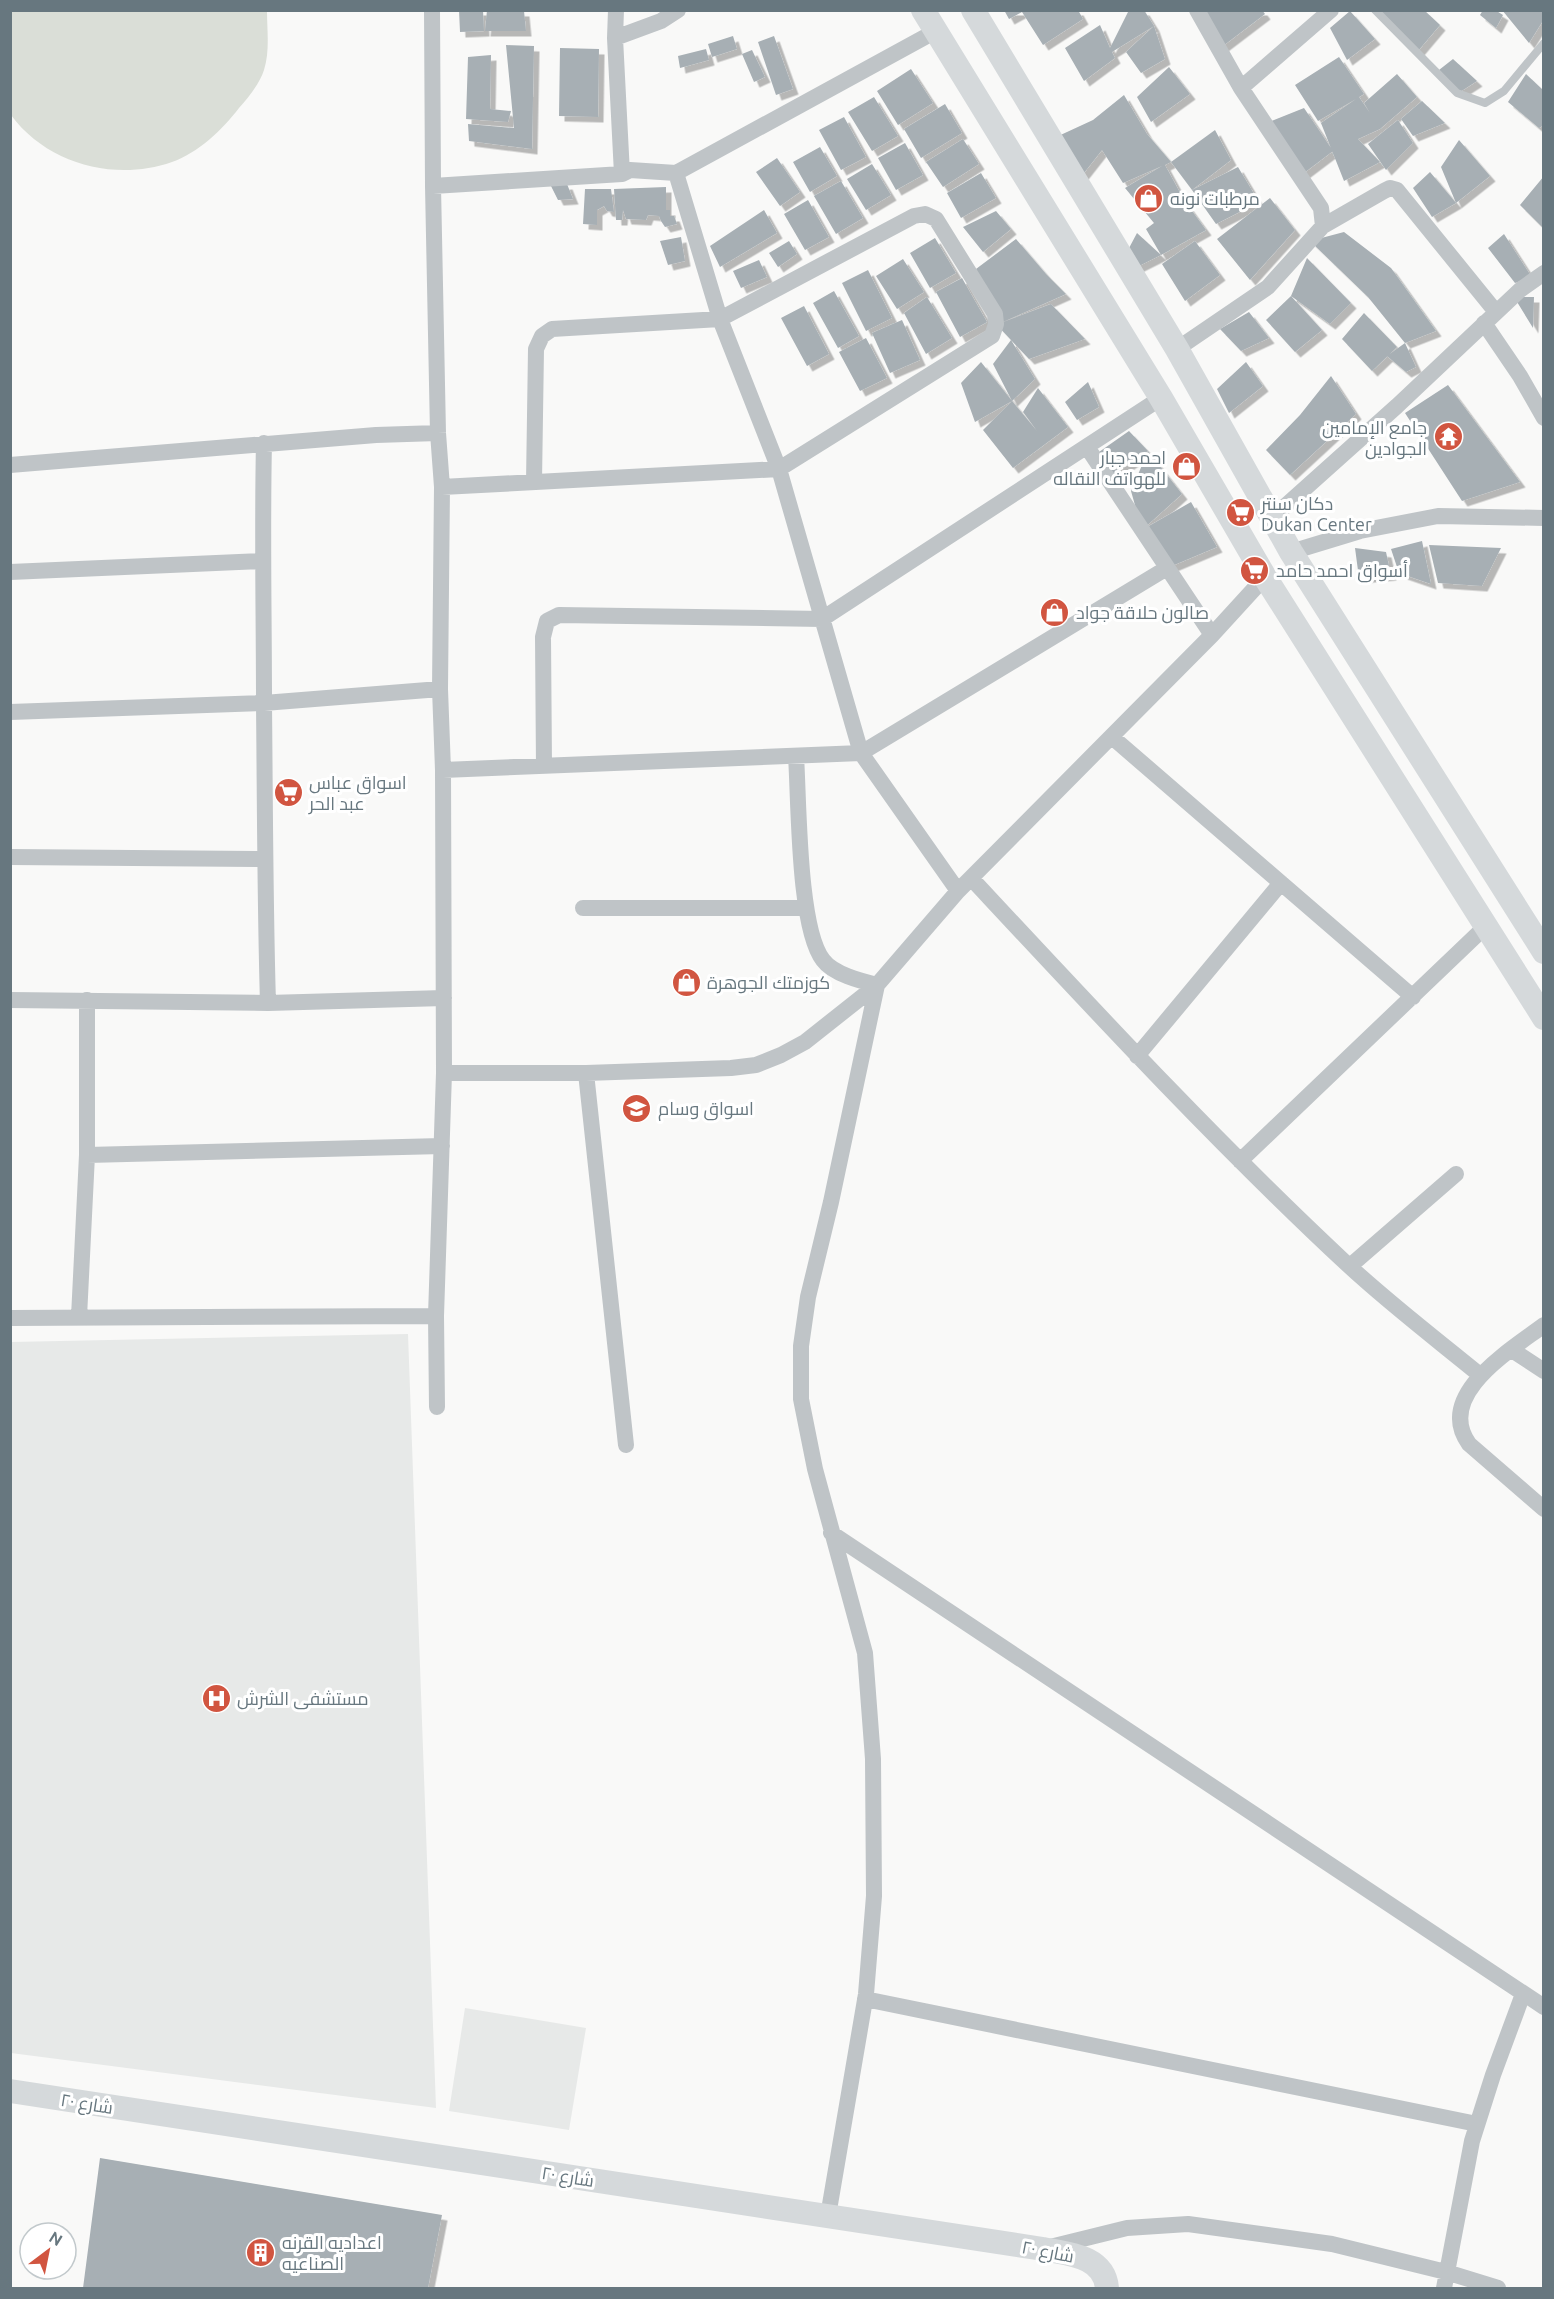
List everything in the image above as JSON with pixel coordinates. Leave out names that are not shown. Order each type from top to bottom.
[{"type":"street","points":[[432,10],[438,433],[442,487],[440,689],[443,770],[444,998],[444,1073],[436,1316],[437,1407]]},
{"type":"street","points":[[616,10],[615,38],[622,174]]},
{"type":"street","points":[[615,38],[662,21],[678,10]]},
{"type":"street","points":[[923,10],[1161,398],[1265,577],[1544,1018]]},
{"type":"street","points":[[973,10],[1177,349],[1291,552],[1544,952]]},
{"type":"street","points":[[1197,10],[1241,88],[1321,208],[1323,226]]},
{"type":"street","points":[[1241,88],[1331,10]]},
{"type":"street","points":[[433,186],[622,174],[630,170],[676,173],[936,31]]},
{"type":"street","points":[[676,173],[720,319],[779,469],[861,753],[958,891]]},
{"type":"street","points":[[1177,349],[1268,287],[1323,226],[1390,188],[1397,190],[1490,318],[1544,418]]},
{"type":"street","points":[[442,487],[779,469],[992,336],[996,324],[995,314],[936,219],[925,213],[914,216],[720,319],[552,329],[542,336],[536,349],[534,482]]},
{"type":"street","points":[[1272,518],[1397,406],[1490,318],[1544,273]]},
{"type":"street","points":[[544,766],[543,637],[547,621],[559,615],[822,618],[1161,398]]},
{"type":"street","points":[[1183,436],[1215,416]]},
{"type":"street","points":[[10,465],[264,443],[438,433]]},
{"type":"street","points":[[264,443],[262,561],[264,859],[268,1003]]},
{"type":"street","points":[[1087,447],[1212,635]]},
{"type":"street","points":[[1291,552],[1360,531],[1438,516],[1544,518]]},
{"type":"street","points":[[10,572],[262,561]]},
{"type":"street","points":[[443,770],[861,753],[1167,568]]},
{"type":"street","points":[[444,1073],[585,1073],[731,1068],[756,1065],[805,1042],[877,986],[958,891],[1212,635],[1265,577]]},
{"type":"street","points":[[10,712],[264,703],[440,689]]},
{"type":"street","points":[[1112,736],[1413,997]]},
{"type":"street","points":[[796,756],[805,908],[812,937],[823,961],[846,976],[877,986]]},
{"type":"street","points":[[10,858],[264,859]]},
{"type":"street","points":[[971,878],[1137,1056],[1240,1161],[1350,1266],[1480,1375]]},
{"type":"street","points":[[1137,1056],[1281,883]]},
{"type":"street","points":[[583,908],[805,908]]},
{"type":"street","points":[[1240,1161],[1486,926]]},
{"type":"street","points":[[828,2216],[865,1999],[874,1896],[872,1747],[865,1653],[815,1469],[801,1399],[801,1346],[807,1298],[831,1202],[877,986]]},
{"type":"street","points":[[10,1000],[268,1003],[444,998]]},
{"type":"street","points":[[79,1317],[87,1155],[87,1000]]},
{"type":"street","points":[[585,1073],[626,1445]]},
{"type":"street","points":[[87,1155],[442,1146]]},
{"type":"street","points":[[1350,1266],[1456,1174]]},
{"type":"street","points":[[10,1318],[436,1316]]},
{"type":"street","points":[[1544,1325],[1480,1375],[1461,1407],[1460,1423],[1464,1438],[1469,1444],[1544,1509]]},
{"type":"street","points":[[1512,1350],[1544,1371]]},
{"type":"street","points":[[831,1533],[1544,2007]]},
{"type":"street","points":[[1445,2280],[1477,2124],[1523,1994]]},
{"type":"street","points":[[865,1999],[1477,2124]]},
{"type":"street","name":"شارع ٢٠","points":[[10,2091],[1043,2249],[1083,2257],[1098,2266],[1106,2279],[1107,2289]]},
{"type":"street","points":[[1043,2249],[1127,2228],[1188,2224],[1332,2244],[1445,2280],[1498,2289]]},
{"type":"lane","points":[[1374,10],[1457,93],[1485,103],[1504,91],[1544,43]]},
{"type":"shaded area","points":[[11,10],[267,11],[266,63],[260,80],[246,100],[217,132],[191,153],[172,162],[150,168],[106,169],[63,157],[43,146],[11,115]]},
{"type":"shaded area","name":"مستشفى الشرش","points":[[408,1334],[436,2108],[11,2053],[11,1342]]},
{"type":"shaded area","points":[[465,2008],[586,2028],[569,2130],[449,2111]]},
{"type":"building","points":[[459,10],[483,10],[484,31],[460,32]]},
{"type":"building","points":[[487,10],[524,11],[526,31],[485,31]]},
{"type":"building","points":[[1004,10],[1078,10],[1083,19],[1043,45],[1022,12],[1009,19]]},
{"type":"building","points":[[1129,10],[1144,10],[1154,26],[1112,52],[1115,58],[1084,81],[1065,48],[1100,25],[1110,48]]},
{"type":"building","points":[[1197,10],[1262,10],[1265,14],[1219,49]]},
{"type":"building","points":[[1377,10],[1424,10],[1440,25],[1418,51]]},
{"type":"building","points":[[1483,10],[1495,10],[1503,15],[1496,28],[1480,15]]},
{"type":"building","points":[[1502,10],[1544,10],[1544,19],[1529,43]]},
{"type":"building","points":[[1350,11],[1375,39],[1347,60],[1330,28]]},
{"type":"building","points":[[1154,26],[1165,59],[1141,73],[1126,52]]},
{"type":"building","points":[[733,36],[737,49],[712,57],[708,44]]},
{"type":"building","points":[[774,36],[793,89],[776,95],[758,42]]},
{"type":"building","points":[[506,45],[534,46],[532,149],[469,141],[468,124],[514,128]]},
{"type":"building","points":[[560,48],[599,49],[598,117],[559,116]]},
{"type":"building","points":[[706,49],[709,60],[680,68],[678,56]]},
{"type":"building","points":[[752,50],[765,77],[754,82],[742,54]]},
{"type":"building","points":[[491,55],[490,109],[511,111],[508,122],[466,119],[468,57]]},
{"type":"building","points":[[1339,57],[1364,94],[1359,97],[1370,113],[1364,103],[1397,74],[1417,97],[1380,129],[1358,139],[1380,162],[1344,181],[1321,123],[1356,99],[1318,121],[1295,85]]},
{"type":"building","points":[[1453,59],[1477,81],[1460,92],[1439,70]]},
{"type":"building","points":[[1169,67],[1190,94],[1151,122],[1137,97]]},
{"type":"building","points":[[911,69],[933,103],[898,125],[877,91]]},
{"type":"building","points":[[1526,74],[1544,91],[1544,125],[1539,128],[1508,102]]},
{"type":"building","points":[[1124,95],[1147,134],[1171,162],[1165,165],[1184,200],[1206,230],[1161,255],[1146,229],[1154,223],[1125,188],[1162,166],[1123,183],[1102,150],[1080,178],[1054,138],[1093,120]]},
{"type":"building","points":[[874,97],[898,136],[872,151],[848,112]]},
{"type":"building","points":[[1422,101],[1445,123],[1413,136],[1401,119]]},
{"type":"building","points":[[945,104],[962,133],[921,158],[904,129]]},
{"type":"building","points":[[1304,108],[1333,151],[1300,176],[1269,122]]},
{"type":"building","points":[[844,117],[866,157],[841,170],[819,130]]},
{"type":"building","points":[[1398,120],[1413,143],[1386,170],[1368,144]]},
{"type":"building","points":[[1215,130],[1231,160],[1192,190],[1171,162]]},
{"type":"building","points":[[963,139],[979,164],[943,187],[926,162]]},
{"type":"building","points":[[1459,140],[1490,176],[1456,203],[1441,167]]},
{"type":"building","points":[[905,143],[923,175],[896,190],[878,158]]},
{"type":"building","points":[[820,147],[837,176],[810,192],[793,162]]},
{"type":"building","points":[[777,158],[800,192],[780,206],[756,172]]},
{"type":"building","points":[[872,164],[891,195],[866,210],[847,179]]},
{"type":"building","points":[[1238,167],[1259,202],[1216,224],[1192,190]]},
{"type":"building","points":[[1430,172],[1456,203],[1432,217],[1413,188]]},
{"type":"building","points":[[981,173],[996,198],[961,218],[947,193]]},
{"type":"building","points":[[1544,176],[1544,229],[1520,205]]},
{"type":"building","points":[[841,181],[863,218],[836,234],[814,196]]},
{"type":"building","points":[[567,184],[573,199],[558,200],[551,186]]},
{"type":"building","points":[[666,187],[666,210],[670,210],[670,216],[674,216],[677,224],[665,227],[659,216],[648,215],[646,220],[626,219],[623,210],[622,220],[616,220],[614,189]]},
{"type":"building","points":[[585,189],[611,189],[614,212],[607,211],[604,206],[597,210],[597,225],[583,224]]},
{"type":"building","points":[[1270,198],[1295,230],[1250,280],[1217,239]]},
{"type":"building","points":[[808,200],[829,237],[805,250],[784,214]]},
{"type":"building","points":[[764,210],[777,233],[720,267],[710,246]]},
{"type":"building","points":[[996,211],[1011,229],[983,252],[963,227]]},
{"type":"building","points":[[1344,232],[1391,268],[1436,331],[1405,343],[1368,297],[1310,241]]},
{"type":"building","points":[[1137,233],[1161,255],[1133,269],[1128,250]]},
{"type":"building","points":[[1504,234],[1531,276],[1515,283],[1488,248]]},
{"type":"building","points":[[681,237],[685,261],[668,265],[660,241]]},
{"type":"building","points":[[935,238],[956,273],[930,288],[910,253]]},
{"type":"building","points":[[1016,239],[1066,294],[1003,322],[1051,304],[1085,339],[1029,359],[996,324],[976,269]]},
{"type":"building","points":[[789,241],[797,254],[778,267],[769,253]]},
{"type":"building","points":[[1195,241],[1220,275],[1185,301],[1162,264]]},
{"type":"building","points":[[1307,258],[1351,303],[1330,324],[1291,296]]},
{"type":"building","points":[[903,259],[924,292],[897,309],[876,276]]},
{"type":"building","points":[[759,260],[767,277],[741,288],[733,271]]},
{"type":"building","points":[[868,270],[892,318],[866,331],[842,283]]},
{"type":"building","points":[[962,278],[987,322],[960,337],[936,292]]},
{"type":"building","points":[[834,291],[859,336],[838,348],[813,303]]},
{"type":"building","points":[[1291,296],[1322,330],[1295,352],[1266,320]]},
{"type":"building","points":[[927,297],[952,338],[926,354],[904,313]]},
{"type":"building","points":[[1514,297],[1534,297],[1533,328]]},
{"type":"building","points":[[804,306],[829,354],[807,366],[781,318]]},
{"type":"building","points":[[1249,312],[1269,338],[1241,351],[1220,329]]},
{"type":"building","points":[[1364,313],[1397,347],[1372,371],[1342,339]]},
{"type":"building","points":[[902,320],[920,360],[890,373],[872,333]]},
{"type":"building","points":[[866,338],[887,378],[860,391],[839,352]]},
{"type":"building","points":[[1011,340],[1035,379],[1012,401],[993,364]]},
{"type":"building","points":[[1405,343],[1416,367],[1406,372],[1387,356]]},
{"type":"building","points":[[981,362],[1012,401],[975,422],[961,383]]},
{"type":"building","points":[[1246,362],[1263,386],[1229,413],[1217,389]]},
{"type":"building","points":[[1331,376],[1356,414],[1290,475],[1266,450],[1300,415]]},
{"type":"building","points":[[1088,382],[1099,407],[1077,420],[1065,402]]},
{"type":"building","points":[[1448,385],[1520,482],[1462,501],[1405,413]]},
{"type":"building","points":[[1038,388],[1068,427],[1013,468],[983,430],[1012,401],[1037,431],[1023,412]]},
{"type":"building","points":[[1129,431],[1148,451],[1107,479],[1099,452]]},
{"type":"building","points":[[1148,451],[1182,494],[1142,530],[1131,491]]},
{"type":"building","points":[[1191,502],[1217,547],[1167,568],[1142,530]]},
{"type":"building","points":[[1422,541],[1431,584],[1399,573],[1391,549]]},
{"type":"building","points":[[1429,545],[1501,548],[1482,586],[1438,583]]},
{"type":"building","points":[[1355,548],[1386,552],[1391,575],[1359,578]]},
{"type":"building","name":"اعداديه القرنه الصناعيه","points":[[100,2158],[442,2215],[428,2288],[83,2288]]},
{"type":"place","name":"مرطبات نونه","points":[[1149,198]]},
{"type":"place","name":"جامع الإمامين الجوادين","points":[[1448,437]]},
{"type":"place","name":"احمد جبار للهواتف النقاله","points":[[1187,467]]},
{"type":"place","name":"دكان سنتر Dukan Center","points":[[1240,513]]},
{"type":"place","name":"أسواق احمد حامد","points":[[1255,570]]},
{"type":"place","name":"صالون حلاقة جواد","points":[[1055,612]]},
{"type":"place","name":"اسواق عباس عبد الحر","points":[[288,792]]},
{"type":"place","name":"كوزمتك الجوهرة","points":[[686,982]]},
{"type":"place","name":"اسواق وسام","points":[[637,1108]]},
{"type":"place","name":"مستشفى الشرش","points":[[216,1698]]},
{"type":"place","name":"اعداديه القرنه الصناعيه","points":[[261,2252]]}]
